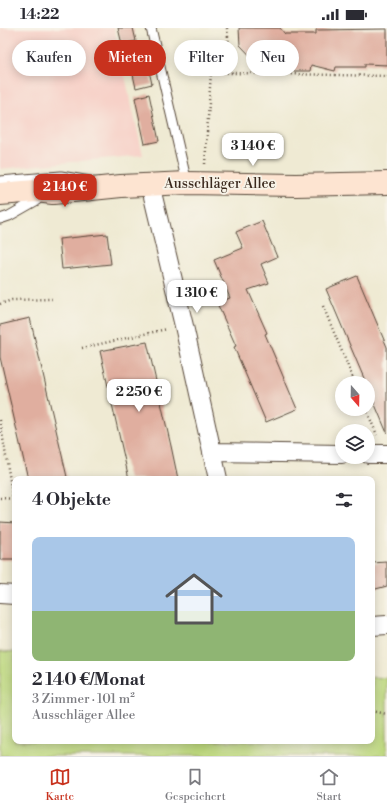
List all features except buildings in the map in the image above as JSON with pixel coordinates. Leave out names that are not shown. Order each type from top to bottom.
[{"type":"street","name":"Ausschläger Allee","points":[[0,204],[45,196],[121,186],[150,184],[387,183]]},
{"type":"street","points":[[150,184],[184,326],[217,476]]},
{"type":"street","name":"Ausschläger Allee","points":[[0,194],[36,191],[45,196]]},
{"type":"street","points":[[212,452],[335,454]]},
{"type":"street","points":[[0,594],[12,594]]},
{"type":"street","points":[[375,626],[387,625]]},
{"type":"lane","points":[[151,28],[195,183]]},
{"type":"lane","points":[[0,181],[61,176],[121,186]]},
{"type":"lane","points":[[0,219],[9,216],[45,196]]},
{"type":"path","points":[[227,28],[228,40]]},
{"type":"path","points":[[238,73],[387,76]]},
{"type":"path","points":[[195,183],[210,76]]},
{"type":"path","points":[[0,304],[12,300],[52,299]]},
{"type":"path","points":[[323,306],[352,376]]},
{"type":"path","points":[[82,348],[184,326]]},
{"type":"path","points":[[368,416],[380,454]]},
{"type":"path","points":[[0,420],[12,488]]},
{"type":"path","points":[[0,498],[12,499]]},
{"type":"path","points":[[375,711],[387,714]]},
{"type":"shaded area","points":[[0,28],[114,28],[117,40],[94,40],[94,76],[125,76],[143,155],[0,169]]},
{"type":"green space","points":[[0,651],[12,652],[12,744],[375,744],[375,677],[387,678],[387,756],[0,756]]}]
